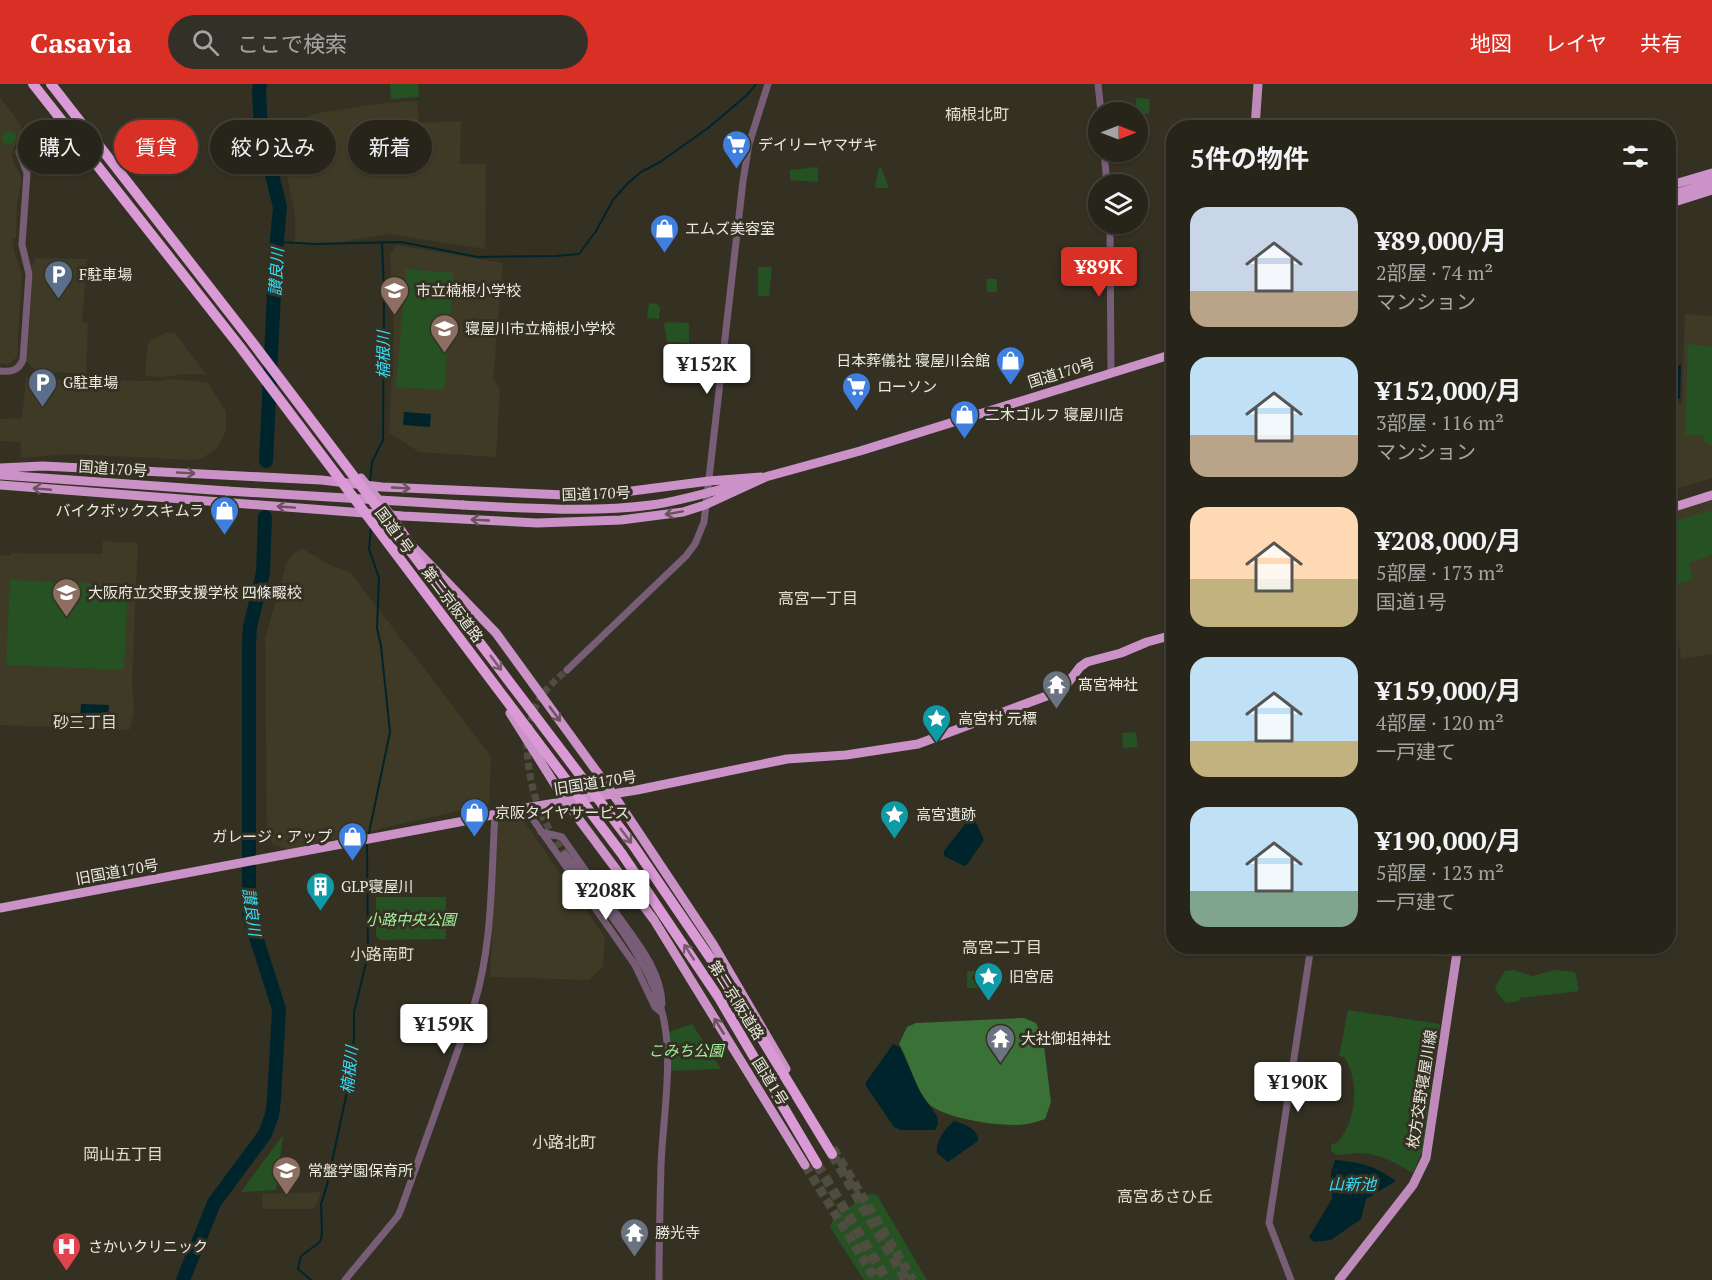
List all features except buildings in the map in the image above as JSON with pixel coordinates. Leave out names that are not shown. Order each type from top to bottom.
[{"type":"highway","name":"国道1号","points":[[32,84],[364,513],[507,708],[566,802],[654,920],[805,1166]]},
{"type":"highway","name":"第二京阪道路","points":[[32,84],[241,348],[622,854],[719,998],[817,1164]]},
{"type":"highway","name":"国道1号","points":[[53,84],[390,514],[412,546],[496,633],[614,794],[713,944],[832,1151]]},
{"type":"highway","name":"第二京阪道路","points":[[53,84],[249,338],[633,845],[732,990],[832,1151]]},
{"type":"highway","points":[[1676,184],[1712,173]]},
{"type":"highway","points":[[1676,193],[1712,182]]},
{"type":"highway","points":[[1676,201],[1712,190]]},
{"type":"highway","name":"国道170号","points":[[0,475],[463,505],[553,509],[628,507],[682,500],[768,477],[860,451],[1166,356]]},
{"type":"highway","points":[[0,468],[54,467],[565,495],[601,495],[709,481],[768,477]]},
{"type":"highway","points":[[0,485],[526,523],[581,522],[683,512],[705,505],[768,477]]},
{"type":"highway","points":[[1676,506],[1712,495]]},
{"type":"highway","name":"旧国道170号","points":[[0,908],[525,808],[614,794],[787,759],[846,755],[925,742],[1060,691],[1086,662],[1121,653],[1166,637]]},
{"type":"main road","points":[[1256,120],[1258,84]]},
{"type":"main road","name":"枚方交野寝屋川線","points":[[1339,1280],[1413,1185],[1426,1158],[1457,954]]},
{"type":"street","points":[[567,670],[686,556],[700,533],[708,493],[743,181],[749,144],[768,84]]},
{"type":"street","points":[[1098,84],[1100,102]]},
{"type":"street","points":[[0,371],[16,370],[23,360],[29,274],[22,245],[27,174]]},
{"type":"street","points":[[1110,234],[1111,373]]},
{"type":"street","points":[[525,808],[635,965],[655,1007],[663,1014]]},
{"type":"street","points":[[345,1280],[398,1216],[474,1005],[483,975],[487,942],[495,814]]},
{"type":"street","points":[[541,832],[562,837],[644,953],[662,994],[667,1078],[661,1167],[659,1280]]},
{"type":"street","points":[[565,854],[641,961],[656,991],[663,1014]]},
{"type":"street","points":[[1291,1280],[1269,1222],[1310,954]]},
{"type":"shaded area","points":[[0,97],[18,122],[18,142],[12,154],[14,165],[22,181],[17,204],[16,238],[13,238],[13,247],[22,275],[17,357],[8,365],[0,364]]},
{"type":"shaded area","points":[[417,101],[419,120],[348,120],[348,174],[432,174],[432,122],[461,121],[460,164],[486,164],[485,249],[388,234],[321,245],[295,245],[295,214],[287,174],[336,174],[336,120],[299,120],[319,113],[384,103]]},
{"type":"shaded area","name":"寝屋川市立楠根小学校","points":[[397,245],[503,263],[493,379],[500,388],[496,457],[419,452],[389,433],[394,328],[390,254]]},
{"type":"shaded area","name":"F駐車場","points":[[35,258],[87,259],[82,322],[88,323],[86,374],[36,371],[27,362],[33,273],[31,265],[34,264]]},
{"type":"shaded area","points":[[1685,314],[1712,316],[1712,478],[1676,489],[1676,404],[1682,404]]},
{"type":"shaded area","points":[[165,332],[175,333],[206,374],[162,377],[145,374],[148,343]]},
{"type":"shaded area","points":[[26,377],[63,380],[162,381],[171,379],[207,382],[226,411],[226,431],[217,448],[201,459],[71,454],[21,458],[21,442],[0,441],[0,419],[22,418]]},
{"type":"shaded area","points":[[1712,498],[1712,654],[1681,659],[1676,627],[1676,510]]},
{"type":"shaded area","name":"大阪府立交野支援学校 四條畷校","points":[[103,541],[138,543],[132,679],[134,714],[129,730],[0,725],[0,555],[11,556],[11,553],[102,554]]},
{"type":"shaded area","points":[[303,549],[328,564],[350,572],[491,756],[489,804],[288,850],[272,844],[267,831],[265,639],[287,562],[294,553]]},
{"type":"shaded area","points":[[517,817],[523,820],[605,937],[603,966],[589,980],[490,977],[497,824],[500,820]]},
{"type":"shaded area","points":[[1422,954],[1451,954],[1451,958]]},
{"type":"shaded area","points":[[321,1192],[314,1209],[263,1209],[262,1194]]},
{"type":"green space","points":[[390,84],[418,84],[419,97],[391,99]]},
{"type":"green space","points":[[1136,98],[1150,99],[1149,114],[1148,102],[1136,102]]},
{"type":"green space","points":[[6,131],[12,131],[16,138],[12,145],[6,145],[2,141],[2,135]]},
{"type":"green space","points":[[818,167],[818,182],[790,180],[790,170]]},
{"type":"green space","points":[[879,167],[881,167],[889,188],[875,188]]},
{"type":"green space","points":[[758,267],[772,267],[769,296],[758,296]]},
{"type":"green space","points":[[406,269],[454,273],[444,390],[396,387]]},
{"type":"green space","points":[[986,279],[997,279],[997,292],[987,292]]},
{"type":"green space","points":[[649,303],[660,307],[659,319],[647,318]]},
{"type":"green space","points":[[666,322],[689,323],[689,343],[667,342],[664,324]]},
{"type":"green space","points":[[1688,344],[1712,347],[1712,446],[1704,442],[1704,435],[1685,435]]},
{"type":"green space","points":[[1712,510],[1712,555],[1689,563],[1693,580],[1676,584],[1676,521]]},
{"type":"green space","points":[[10,580],[128,585],[124,670],[6,665]]},
{"type":"green space","points":[[1136,732],[1138,747],[1123,748],[1122,733]]},
{"type":"green space","name":"小路中央公園","points":[[376,897],[446,897],[446,939],[380,940],[376,936]]},
{"type":"green space","points":[[1513,970],[1533,976],[1554,970],[1575,972],[1579,991],[1520,998],[1519,1001],[1506,1003],[1495,987],[1505,971]]},
{"type":"green space","points":[[967,971],[980,971],[980,976],[977,973],[971,978],[980,988],[967,988]]},
{"type":"green space","points":[[1348,1010],[1440,1024],[1423,1149],[1413,1173],[1394,1162],[1377,1156],[1360,1153],[1338,1155],[1331,1151],[1331,1144],[1337,1143],[1349,1124],[1354,1101],[1349,1066],[1344,1057],[1339,1056]]},
{"type":"green space","points":[[475,1013],[482,1013],[482,1044],[465,1043]]},
{"type":"green space","points":[[1024,1018],[1036,1023],[1043,1038],[1051,1102],[1045,1119],[1017,1125],[975,1121],[946,1114],[928,1103],[919,1089],[899,1044],[907,1027],[916,1023]]},
{"type":"green space","name":"こみち公園","points":[[692,1024],[721,1069],[667,1071],[666,1033]]},
{"type":"green space","points":[[283,1135],[276,1190],[241,1192]]},
{"type":"green space","points":[[870,1194],[877,1195],[927,1280],[864,1280],[830,1227],[834,1217]]},
{"type":"water","points":[[1676,365],[1681,365],[1680,399],[1676,399]]},
{"type":"water","points":[[404,412],[431,414],[430,427],[403,425]]},
{"type":"water","points":[[81,704],[109,705],[108,720],[80,719]]},
{"type":"water","points":[[973,816],[984,840],[964,866],[944,856],[944,851]]},
{"type":"water","points":[[893,1044],[900,1047],[921,1094],[937,1116],[938,1124],[935,1130],[901,1130],[894,1127],[866,1086],[866,1082]]},
{"type":"water","points":[[954,1121],[973,1130],[978,1141],[948,1162],[937,1153],[937,1149],[941,1135]]},
{"type":"water","name":"山新池","points":[[1335,1160],[1367,1166],[1381,1171],[1396,1181],[1366,1199],[1361,1219],[1331,1240],[1314,1242],[1309,1237],[1332,1199],[1331,1173]]},
{"type":"waterway","name":"讃良川","points":[[260,84],[261,130],[280,207],[266,461]]},
{"type":"waterway","name":"楠根川","points":[[277,242],[316,244],[401,242],[478,257],[579,254],[596,231],[613,200],[627,184],[641,172],[660,162],[708,128],[747,95],[756,84]]},
{"type":"waterway","name":"楠根川","points":[[370,482],[372,462],[383,440],[382,242]]},
{"type":"waterway","name":"讃良川","points":[[183,1280],[214,1203],[265,1134],[272,1115],[274,1100],[279,1009],[249,915],[249,642],[250,627],[263,573],[265,517]]},
{"type":"waterway","name":"楠根川","points":[[369,833],[390,732],[377,628],[379,578],[369,549],[371,527]]},
{"type":"waterway","name":"楠根川","points":[[311,1280],[298,1269],[301,1256],[320,1242],[322,1234],[321,1204],[348,1087],[354,1037],[354,1012],[368,955],[367,843]]},
{"type":"tunnel","points":[[528,731],[541,696],[567,670]]},
{"type":"tunnel","points":[[527,742],[528,762],[537,803],[547,825],[565,854]]},
{"type":"tunnel","points":[[833,1148],[913,1280]]},
{"type":"tunnel","points":[[832,1154],[906,1280]]},
{"type":"tunnel","points":[[817,1164],[887,1280]]},
{"type":"tunnel","points":[[805,1165],[876,1280]]},
{"type":"place","name":"デイリーヤマザキ","points":[[737,170]]},
{"type":"place","name":"エムズ美容室","points":[[664,254]]},
{"type":"place","name":"F駐車場","points":[[58,300]]},
{"type":"place","name":"市立楠根小学校","points":[[395,316]]},
{"type":"place","name":"寝屋川市立楠根小学校","points":[[444,354]]},
{"type":"place","name":"日本葬儀社 寝屋川会館","points":[[1011,386]]},
{"type":"place","name":"G駐車場","points":[[42,408]]},
{"type":"place","name":"ローソン","points":[[856,412]]},
{"type":"place","name":"二木ゴルフ 寝屋川店","points":[[964,440]]},
{"type":"place","name":"バイクボックスキムラ","points":[[225,536]]},
{"type":"place","name":"大阪府立交野支援学校 四條畷校","points":[[67,618]]},
{"type":"place","name":"髙宮神社","points":[[1057,710]]},
{"type":"place","name":"高宮村 元標","points":[[937,744]]},
{"type":"place","name":"京阪タイヤサービス","points":[[474,838]]},
{"type":"place","name":"高宮遺跡","points":[[895,840]]},
{"type":"place","name":"ガレージ・アップ","points":[[353,862]]},
{"type":"place","name":"GLP寝屋川","points":[[320,912]]},
{"type":"place","name":"旧宮居","points":[[988,1002]]},
{"type":"place","name":"大社御祖神社","points":[[1000,1064]]},
{"type":"place","name":"常盤学園保育所","points":[[287,1196]]},
{"type":"place","name":"勝光寺","points":[[634,1258]]},
{"type":"place","name":"さかいクリニック","points":[[67,1272]]},
{"type":"district","name":"楠根北町","points":[[977,114]]},
{"type":"district","name":"高宮一丁目","points":[[818,598]]},
{"type":"district","name":"砂三丁目","points":[[85,722]]},
{"type":"district","name":"高宮二丁目","points":[[1002,947]]},
{"type":"district","name":"小路南町","points":[[382,954]]},
{"type":"district","name":"小路北町","points":[[564,1142]]},
{"type":"district","name":"岡山五丁目","points":[[123,1154]]},
{"type":"district","name":"高宮あさひ丘","points":[[1165,1196]]}]
